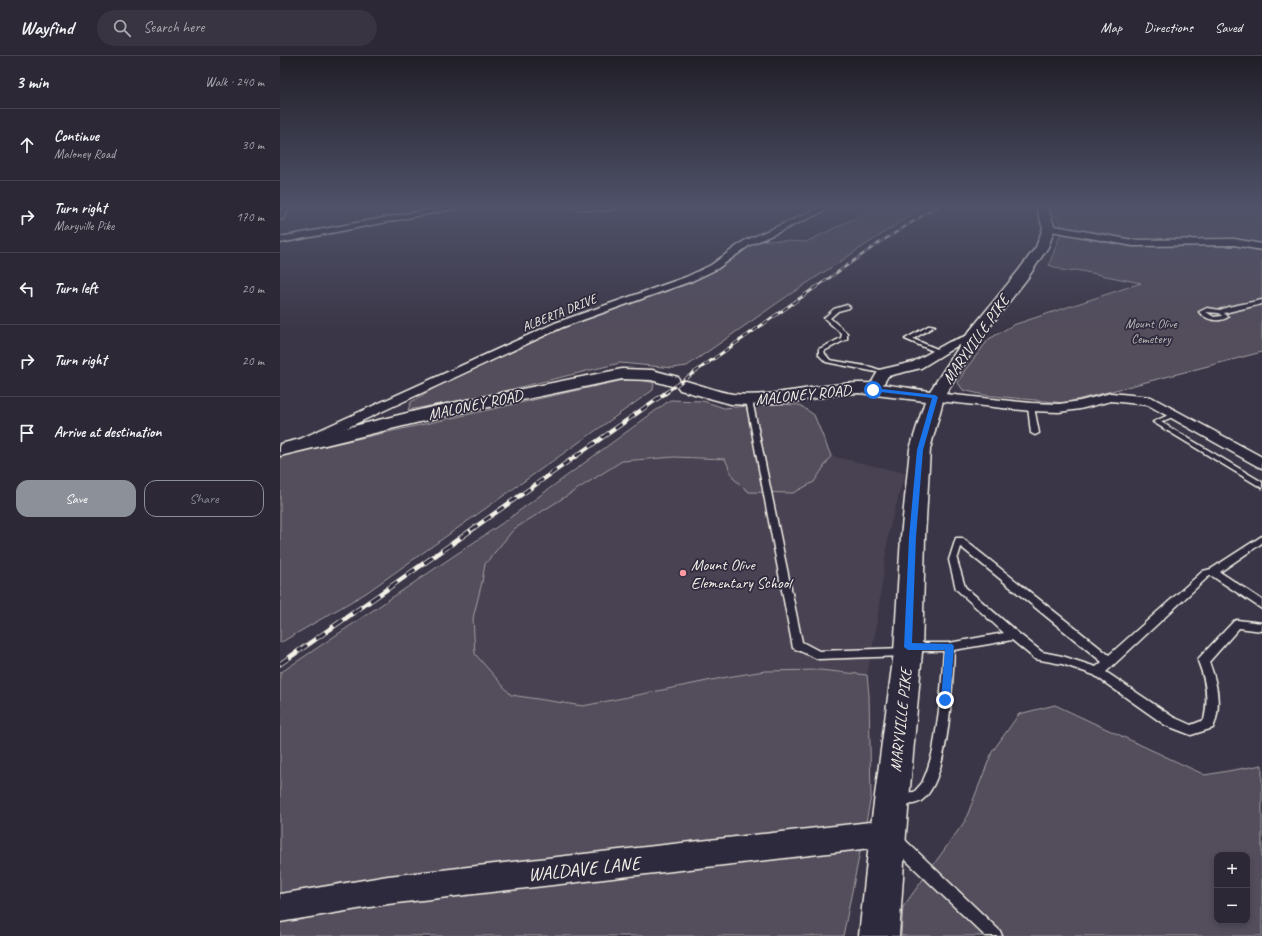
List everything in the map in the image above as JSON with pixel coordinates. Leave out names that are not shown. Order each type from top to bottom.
[{"type":"main road","name":"MARYVILLE PIKE","points":[[879,936],[891,799],[908,649],[913,537],[920,450],[935,397],[974,336],[1024,273],[1042,247]]},
{"type":"main road","name":"MALONEY ROAD","points":[[288,448],[432,413],[622,374],[652,375],[731,399],[749,400],[799,396],[841,389],[859,388],[935,397]]},
{"type":"street","name":"ALBERTA DRIVE","points":[[288,448],[559,325],[689,279],[714,267],[741,247]]},
{"type":"street","points":[[884,373],[918,365],[953,344],[974,336]]},
{"type":"street","name":"MALONEY ROAD","points":[[873,390],[884,373]]},
{"type":"street","points":[[935,397],[1031,407],[1060,408],[1080,406],[1111,397],[1151,400],[1262,463]]},
{"type":"street","name":"WALDAVE LANE","points":[[280,908],[388,890],[888,833]]},
{"type":"lane","points":[[1262,302],[1228,309],[1221,312],[1234,312],[1262,306]]},
{"type":"lane","points":[[847,307],[836,310],[827,318],[845,334],[844,339],[821,350],[822,354],[828,360],[835,363],[884,373]]},
{"type":"lane","points":[[932,326],[908,339],[940,352]]},
{"type":"lane","points":[[749,400],[797,645],[818,655],[949,646],[1014,636]]},
{"type":"lane","points":[[1031,407],[1035,433]]},
{"type":"lane","points":[[1175,414],[1156,422],[1262,485]]},
{"type":"lane","points":[[1098,672],[1206,573],[1212,572],[1262,539]]},
{"type":"lane","points":[[1109,661],[959,540],[953,560],[961,589],[1014,636],[1039,656],[1062,660],[1098,672],[1169,721],[1191,730],[1210,724],[1213,707],[1211,677],[1203,661],[1237,624],[1262,627]]},
{"type":"lane","points":[[1212,572],[1262,605]]},
{"type":"lane","points":[[891,799],[916,797],[928,785],[939,749],[945,700],[949,646]]},
{"type":"lane","points":[[888,833],[995,936]]},
{"type":"shaded area","name":"Mount Olive Elementary School","points":[[831,456],[905,473],[889,530],[876,628],[867,675],[820,670],[765,671],[727,677],[583,706],[511,695],[475,654],[473,618],[485,564],[514,529],[622,461],[674,457],[730,461],[734,479],[749,492],[793,493],[814,482]]},
{"type":"green space","points":[[746,247],[862,247],[789,295],[687,366],[673,368],[620,363],[479,397],[408,410],[411,402],[444,382],[568,326],[698,278],[718,269]]},
{"type":"green space","name":"Mount Olive Cemetery","points":[[1056,247],[1262,247],[1262,352],[1065,403],[984,395],[963,390],[958,383],[965,370],[989,339],[1013,325],[1141,283],[1076,270],[1065,271],[1049,265]]},
{"type":"green space","points":[[633,378],[654,383],[653,390],[366,593],[280,643],[280,456]]},
{"type":"green space","points":[[670,400],[703,401],[724,408],[776,404],[800,405],[814,415],[831,456],[814,482],[793,493],[749,492],[734,479],[725,459],[674,457],[622,461],[514,529],[485,564],[473,618],[475,654],[511,695],[583,706],[727,677],[765,671],[820,670],[867,675],[869,695],[871,797],[843,936],[280,936],[280,673],[504,522]]},
{"type":"green space","points":[[1055,705],[1205,775],[1262,765],[1262,936],[901,936],[903,907],[965,821],[992,752],[1019,714]]},
{"type":"railway","points":[[815,288],[873,247]]},
{"type":"railway","points":[[665,393],[816,287]]},
{"type":"railway","points":[[471,530],[667,392]]},
{"type":"railway","points":[[280,664],[473,529]]},
{"type":"place","name":"Mount Olive Elementary School","points":[[683,573]]},
{"type":"route","points":[[873,390],[935,397],[920,450],[913,537],[908,647],[949,646],[945,700]]}]
